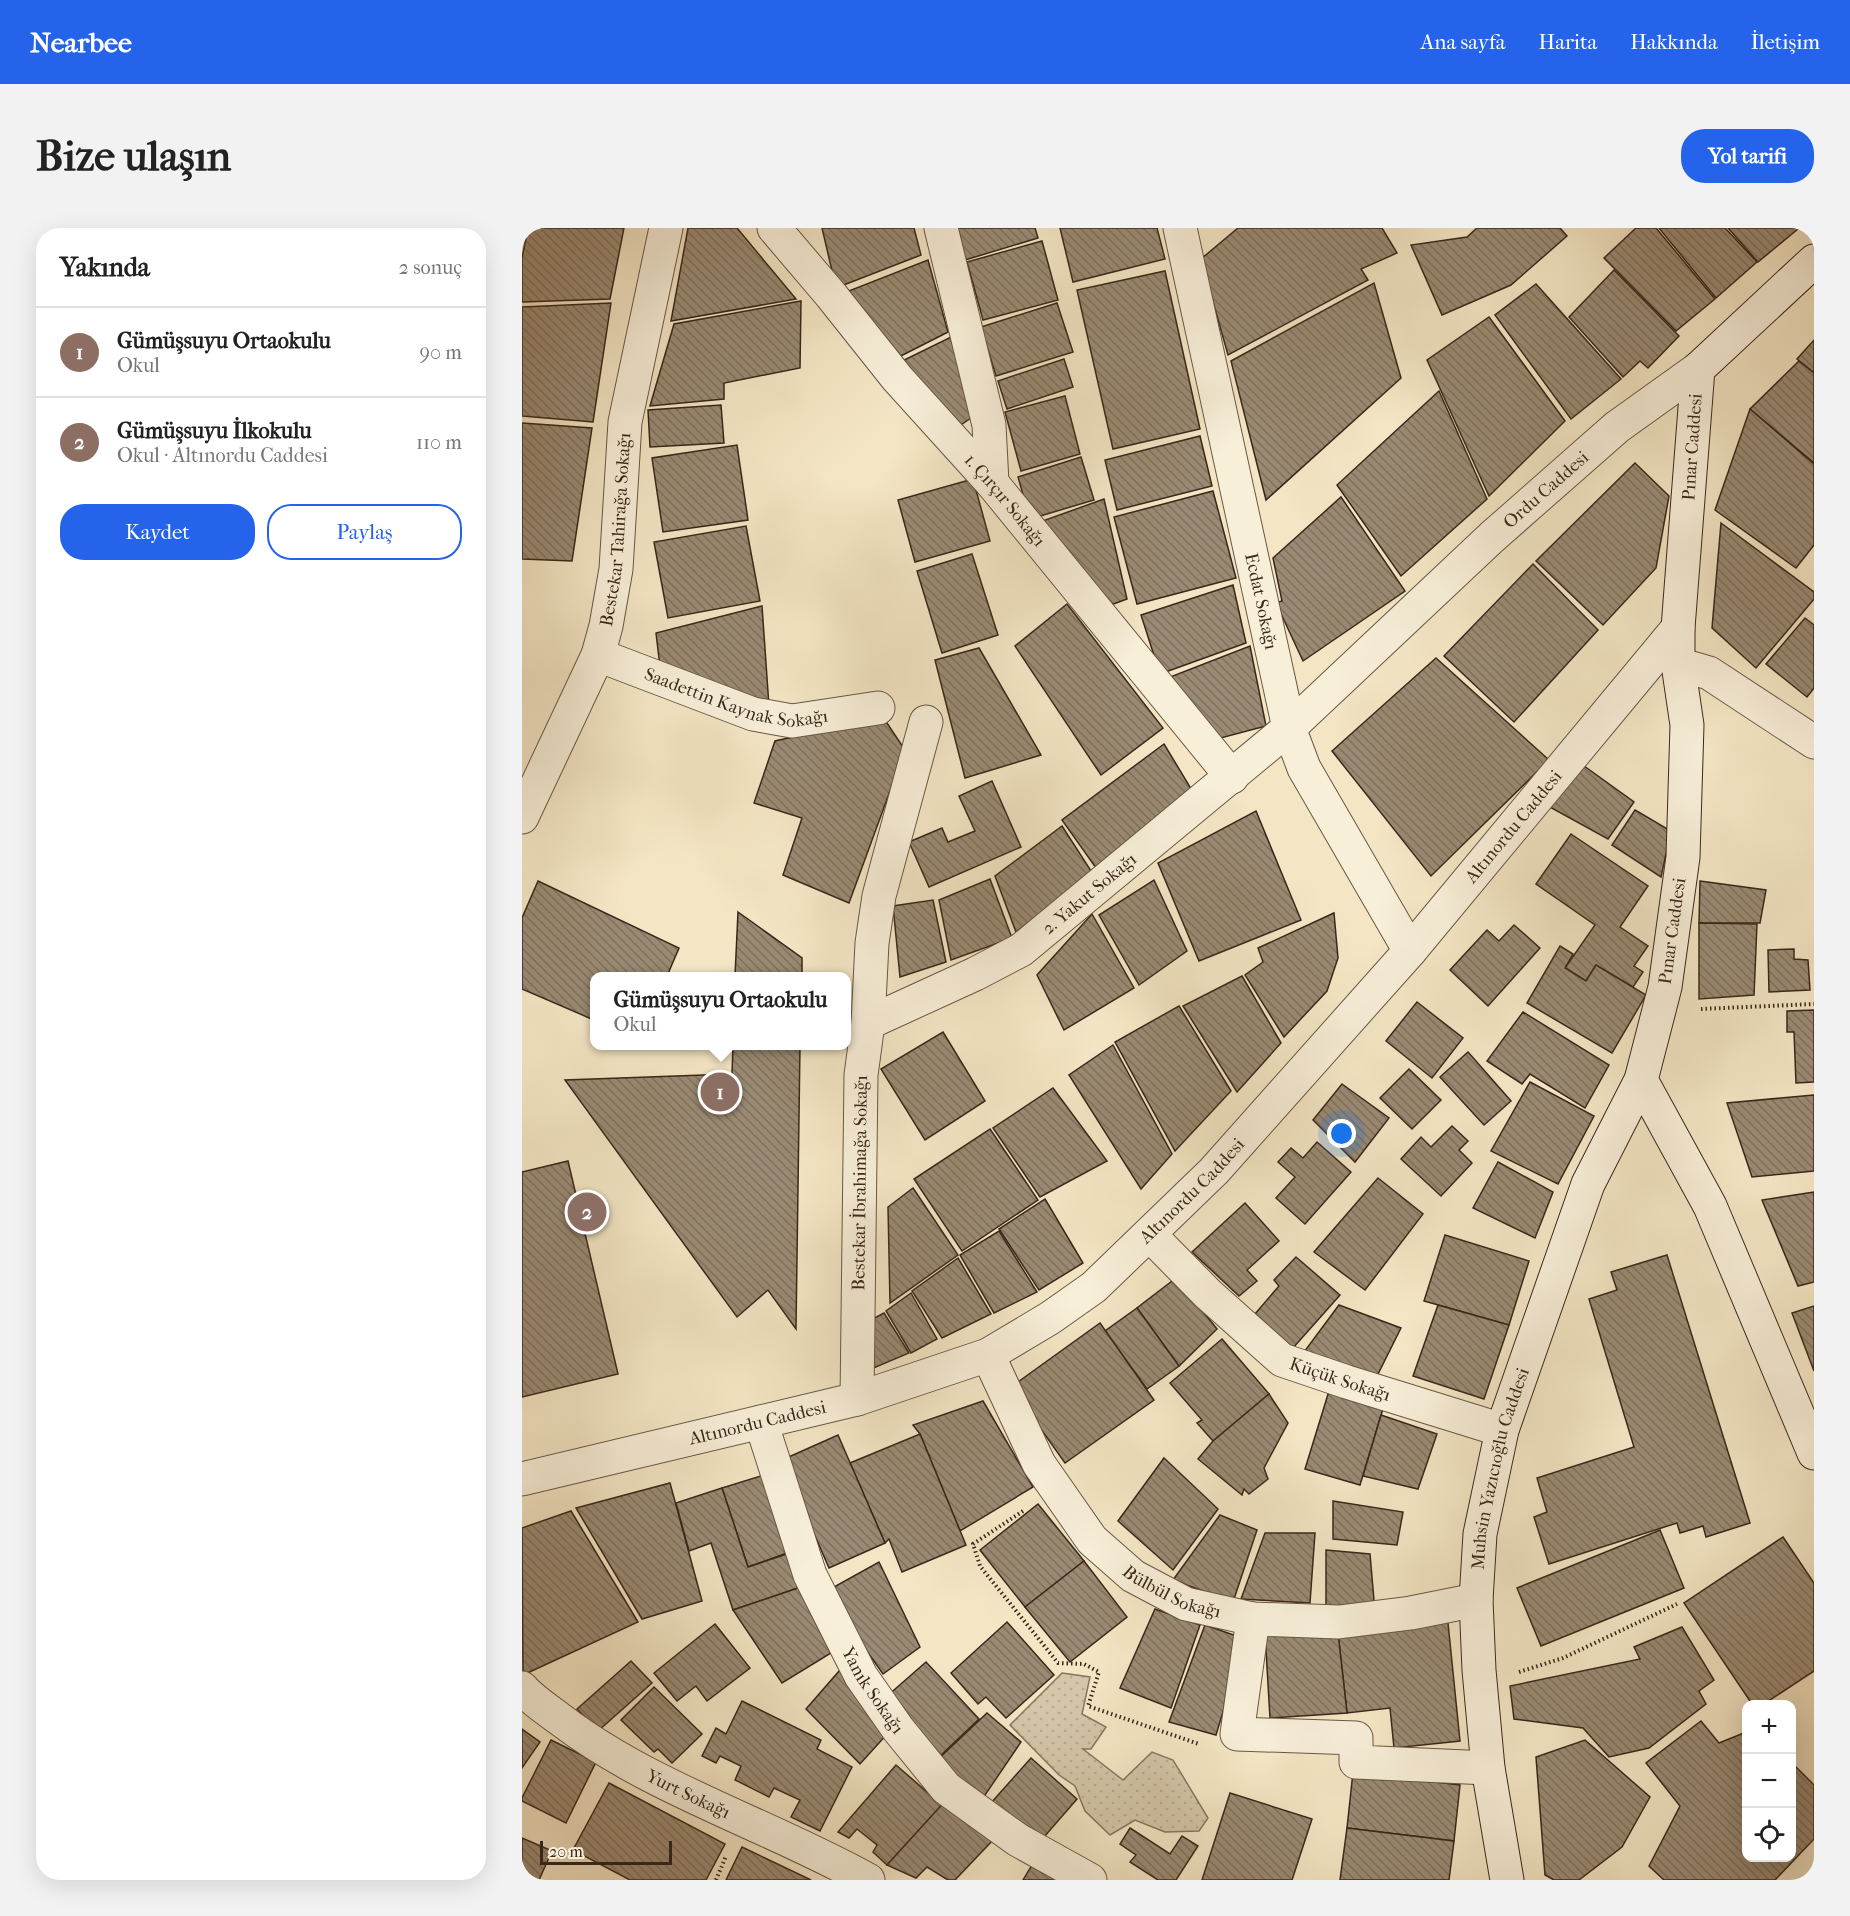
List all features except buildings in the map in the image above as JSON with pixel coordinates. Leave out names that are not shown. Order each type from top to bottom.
[{"type":"street","name":"Bestekar Tahirağa Sokağı","points":[[522,817],[598,655],[606,626],[616,569],[625,422],[666,228]]},
{"type":"street","name":"1. Çırçır Sokağı","points":[[774,228],[897,378],[992,483],[1232,777]]},
{"type":"street","points":[[941,228],[989,425],[992,483]]},
{"type":"street","name":"Ecdat Sokağı","points":[[1180,228],[1289,728],[1304,768],[1410,951]]},
{"type":"street","name":"Ordu Caddesi","points":[[1289,728],[1492,537],[1617,427],[1698,369],[1814,261]]},
{"type":"street","name":"Pınar Caddesi","points":[[1641,1080],[1665,987],[1683,857],[1687,725],[1678,664],[1678,628],[1698,369]]},
{"type":"street","name":"Altınordu Caddesi","points":[[522,1479],[857,1399],[987,1355],[1050,1318],[1094,1287],[1214,1171],[1410,951],[1678,628]]},
{"type":"street","name":"Saadettin Kaynak Sokağı","points":[[598,655],[753,714],[792,722],[878,708]]},
{"type":"street","points":[[1678,664],[1709,673],[1814,742]]},
{"type":"street","name":"Bestekar İbrahimağa Sokağı","points":[[857,1399],[861,1075],[868,1023],[872,943],[879,896],[926,722]]},
{"type":"street","name":"2. Yakut Sokağı","points":[[868,1023],[975,974],[1021,950],[1289,728]]},
{"type":"street","points":[[1641,1080],[1710,1206],[1814,1453]]},
{"type":"street","name":"Muhsin Yazıcıoğlu Caddesi","points":[[1507,1880],[1488,1768],[1480,1683],[1476,1600],[1480,1534],[1502,1430],[1588,1184],[1641,1080]]},
{"type":"street","name":"Küçük Sokağı","points":[[1150,1235],[1208,1294],[1282,1360],[1502,1430]]},
{"type":"street","name":"Bülbül Sokağı","points":[[987,1355],[1039,1464],[1092,1539],[1133,1576],[1186,1604],[1253,1619],[1339,1622],[1412,1613],[1476,1600]]},
{"type":"street","name":"Yanık Sokağı","points":[[761,1422],[810,1575],[861,1677],[898,1729],[946,1788],[1018,1840],[1090,1880]]},
{"type":"street","points":[[1253,1619],[1237,1734],[1356,1738],[1356,1762],[1488,1768]]},
{"type":"street","name":"Yurt Sokağı","points":[[522,1688],[592,1743],[677,1788],[838,1863],[868,1880]]},
{"type":"path","points":[[1658,1011],[1814,1004]]},
{"type":"path","points":[[1057,1489],[973,1544],[980,1566],[1058,1663],[1084,1664],[1099,1672],[1088,1707],[1210,1748],[1242,1734]]},
{"type":"path","points":[[1480,1683],[1563,1658],[1677,1604]]},
{"type":"shaded area","points":[[1062,1673],[1090,1677],[1082,1714],[1106,1727],[1091,1749],[1083,1749],[1123,1780],[1152,1752],[1173,1760],[1208,1818],[1199,1831],[1165,1832],[1135,1820],[1110,1835],[1085,1811],[1075,1786],[1059,1775],[1010,1725]]},
{"type":"place","name":"Gümüşsuyu Ortaokulu","points":[[720,1092]]},
{"type":"place","name":"Gümüşsuyu İlkokulu","points":[[587,1212]]}]
